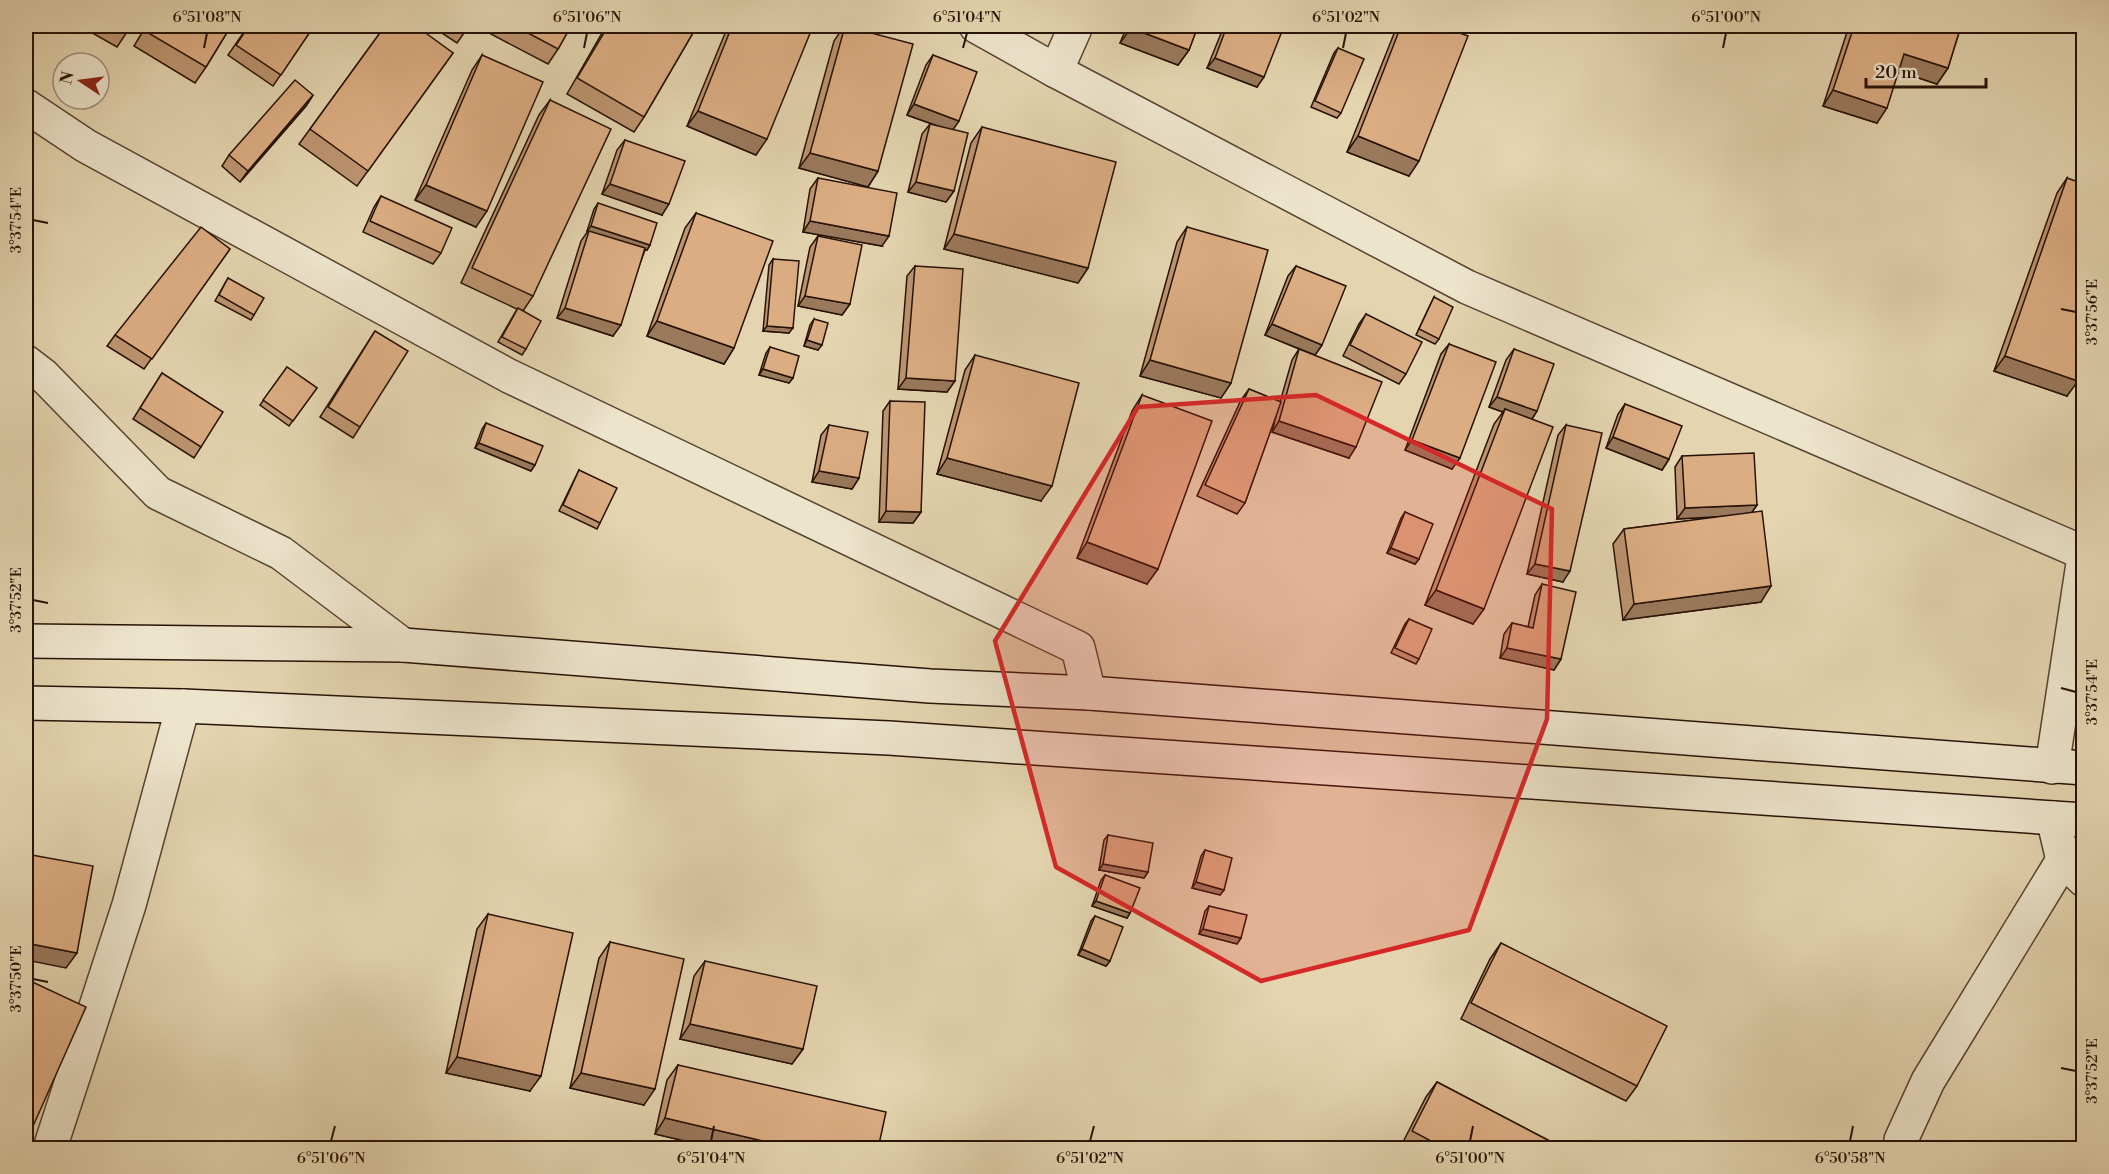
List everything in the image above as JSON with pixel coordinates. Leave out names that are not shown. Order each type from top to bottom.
[{"type":"main road","points":[[26,641],[403,645],[930,686],[1089,693],[2068,768],[2084,555],[1467,287],[1056,71],[976,26]]},
{"type":"main road","points":[[1056,71],[1076,26]]},
{"type":"main road","points":[[26,106],[86,146],[509,376],[1078,648],[1089,693]]},
{"type":"main road","points":[[26,363],[43,375],[158,493],[281,553],[403,645]]},
{"type":"main road","points":[[26,703],[183,706],[889,738],[2068,819],[2073,870],[1928,1082],[1899,1146]]},
{"type":"main road","points":[[51,1149],[129,905],[183,706]]},
{"type":"highlighted area","points":[[1316,395],[1552,509],[1547,719],[1469,930],[1261,981],[1056,867],[995,641],[1138,407]]},
{"type":"building","points":[[117,26],[131,26],[128,32]]},
{"type":"building","points":[[148,26],[231,26],[206,67],[145,31]]},
{"type":"building","points":[[249,26],[314,26],[281,75],[236,45]]},
{"type":"building","points":[[385,26],[416,26],[453,53],[368,171],[310,129]]},
{"type":"building","points":[[455,26],[469,26],[465,32]]},
{"type":"building","points":[[515,26],[571,26],[558,49]]},
{"type":"building","points":[[608,26],[697,26],[644,117],[577,78]]},
{"type":"building","points":[[732,26],[813,26],[767,139],[698,111]]},
{"type":"building","points":[[845,26],[913,44],[878,171],[810,153]]},
{"type":"building","points":[[1132,26],[1198,26],[1189,50],[1131,28]]},
{"type":"building","points":[[1227,26],[1284,26],[1264,77],[1215,58]]},
{"type":"building","points":[[1401,26],[1441,26],[1468,36],[1419,161],[1358,136]]},
{"type":"building","points":[[1854,26],[1961,26],[1948,68],[1904,54],[1887,108],[1833,90]]},
{"type":"building","points":[[1338,48],[1364,59],[1341,113],[1315,101]]},
{"type":"building","points":[[482,55],[543,82],[487,211],[426,185]]},
{"type":"building","points":[[933,55],[977,72],[959,121],[914,104]]},
{"type":"building","points":[[295,80],[313,95],[248,171],[229,155]]},
{"type":"building","points":[[550,100],[611,129],[533,296],[472,268]]},
{"type":"building","points":[[930,124],[968,133],[954,191],[916,182]]},
{"type":"building","points":[[982,127],[1116,162],[1088,268],[954,234]]},
{"type":"building","points":[[625,140],[685,161],[669,204],[610,184]]},
{"type":"building","points":[[818,178],[897,193],[889,236],[810,221]]},
{"type":"building","points":[[2067,178],[2084,184],[2084,364],[2078,381],[2005,356]]},
{"type":"building","points":[[381,196],[452,228],[441,253],[370,221]]},
{"type":"building","points":[[598,203],[657,223],[650,245],[591,226]]},
{"type":"building","points":[[696,213],[773,241],[734,348],[657,321]]},
{"type":"building","points":[[201,227],[230,249],[152,359],[115,335]]},
{"type":"building","points":[[1187,227],[1268,250],[1231,383],[1150,360]]},
{"type":"building","points":[[589,231],[645,248],[621,325],[565,308]]},
{"type":"building","points":[[818,236],[862,245],[850,304],[805,296]]},
{"type":"building","points":[[773,259],[799,261],[793,328],[767,326]]},
{"type":"building","points":[[915,266],[963,269],[955,381],[906,378]]},
{"type":"building","points":[[1296,266],[1346,286],[1322,345],[1272,324]]},
{"type":"building","points":[[228,278],[264,298],[254,315],[219,295]]},
{"type":"building","points":[[1434,297],[1453,307],[1439,339],[1419,329]]},
{"type":"building","points":[[518,308],[541,321],[526,349],[502,337]]},
{"type":"building","points":[[1366,314],[1422,342],[1406,374],[1350,345]]},
{"type":"building","points":[[814,319],[828,323],[822,345],[807,340]]},
{"type":"building","points":[[375,331],[408,351],[360,427],[328,407]]},
{"type":"building","points":[[1449,344],[1496,362],[1460,458],[1412,440]]},
{"type":"building","points":[[770,347],[799,356],[793,378],[763,369]]},
{"type":"building","points":[[1299,349],[1382,382],[1356,447],[1279,421]]},
{"type":"building","points":[[1514,349],[1554,364],[1537,411],[1497,397]]},
{"type":"building","points":[[975,355],[1079,383],[1052,486],[947,458]]},
{"type":"building","points":[[287,367],[317,388],[293,421],[263,400]]},
{"type":"building","points":[[162,373],[223,412],[201,447],[140,408]]},
{"type":"building","points":[[1249,389],[1281,402],[1245,503],[1205,485]]},
{"type":"building","points":[[1142,395],[1212,421],[1158,569],[1087,542]]},
{"type":"building","points":[[890,401],[925,402],[921,512],[886,511]]},
{"type":"building","points":[[1625,404],[1682,426],[1669,459],[1613,437]]},
{"type":"building","points":[[1505,409],[1553,427],[1484,609],[1436,590]]},
{"type":"building","points":[[486,423],[543,446],[535,465],[479,443]]},
{"type":"building","points":[[829,425],[868,432],[859,478],[819,471]]},
{"type":"building","points":[[1566,425],[1602,433],[1570,571],[1535,564]]},
{"type":"building","points":[[1754,453],[1757,505],[1685,508],[1682,456]]},
{"type":"building","points":[[579,470],[617,488],[600,523],[563,505]]},
{"type":"building","points":[[1762,511],[1771,586],[1634,604],[1624,529]]},
{"type":"building","points":[[1405,512],[1433,524],[1419,559],[1391,548]]},
{"type":"building","points":[[1542,584],[1576,592],[1561,659],[1507,648],[1512,623],[1533,628]]},
{"type":"building","points":[[1409,619],[1432,629],[1419,659],[1395,648]]},
{"type":"building","points":[[1108,835],[1153,843],[1148,872],[1103,864]]},
{"type":"building","points":[[1205,850],[1232,858],[1224,890],[1196,882]]},
{"type":"building","points":[[26,854],[93,866],[77,953],[26,943]]},
{"type":"building","points":[[1105,875],[1140,888],[1130,913],[1096,901]]},
{"type":"building","points":[[1209,906],[1247,915],[1241,938],[1203,929]]},
{"type":"building","points":[[488,914],[573,933],[541,1076],[457,1057]]},
{"type":"building","points":[[1095,916],[1123,927],[1110,961],[1082,949]]},
{"type":"building","points":[[610,942],[684,959],[655,1089],[581,1073]]},
{"type":"building","points":[[1501,943],[1667,1026],[1637,1086],[1471,1003]]},
{"type":"building","points":[[705,961],[817,986],[803,1049],[690,1024]]},
{"type":"building","points":[[26,979],[86,1007],[30,1133],[26,1131]]},
{"type":"building","points":[[678,1065],[886,1112],[878,1149],[797,1149],[665,1118]]},
{"type":"building","points":[[1437,1082],[1565,1149],[1446,1149],[1412,1131]]}]
